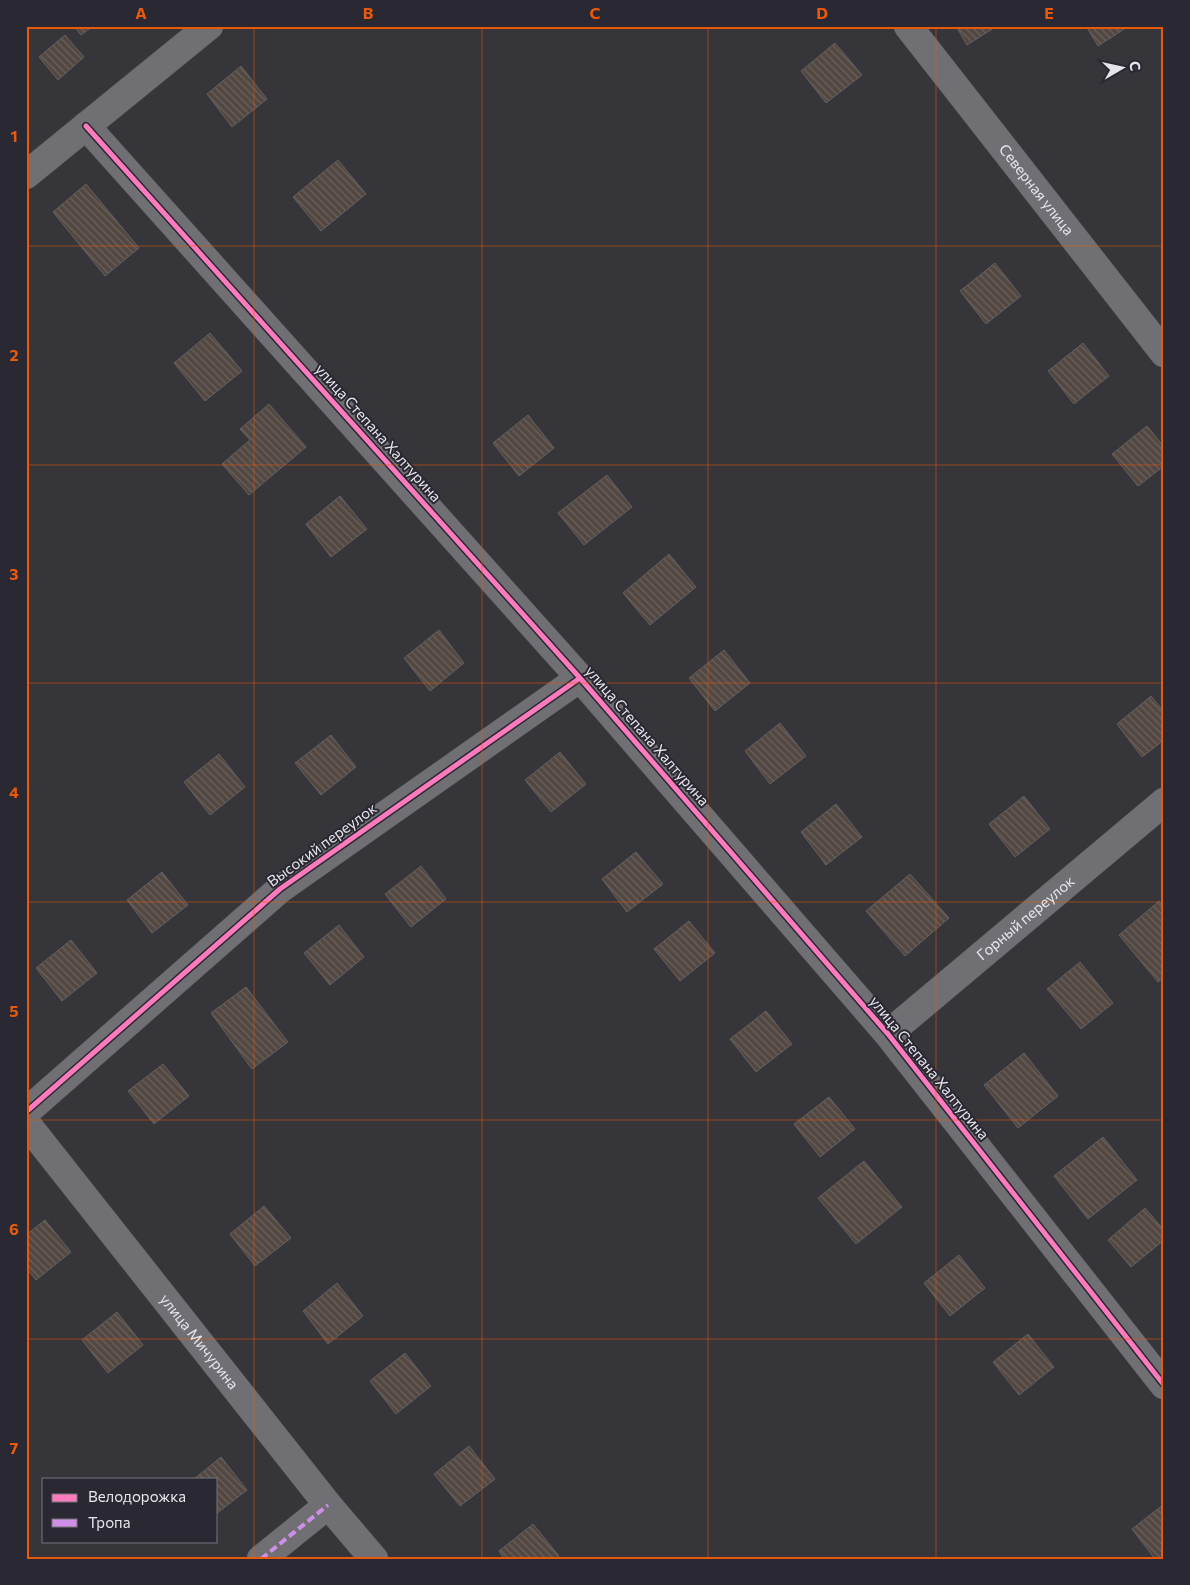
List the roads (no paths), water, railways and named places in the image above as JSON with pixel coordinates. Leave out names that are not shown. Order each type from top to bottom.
[{"type":"street","points":[[26,175],[209,26]]},
{"type":"street","name":"Северная улица","points":[[908,26],[1164,353]]},
{"type":"street","name":"улица Степана Халтурина","points":[[86,126],[580,678],[888,1034],[1164,1385]]},
{"type":"street","name":"Высокий переулок","points":[[26,1112],[280,889],[580,678]]},
{"type":"street","name":"Горный переулок","points":[[888,1034],[1164,802]]},
{"type":"street","name":"улица Мичурина","points":[[26,1123],[328,1506],[374,1559]]},
{"type":"street","points":[[261,1559],[328,1506]]}]
